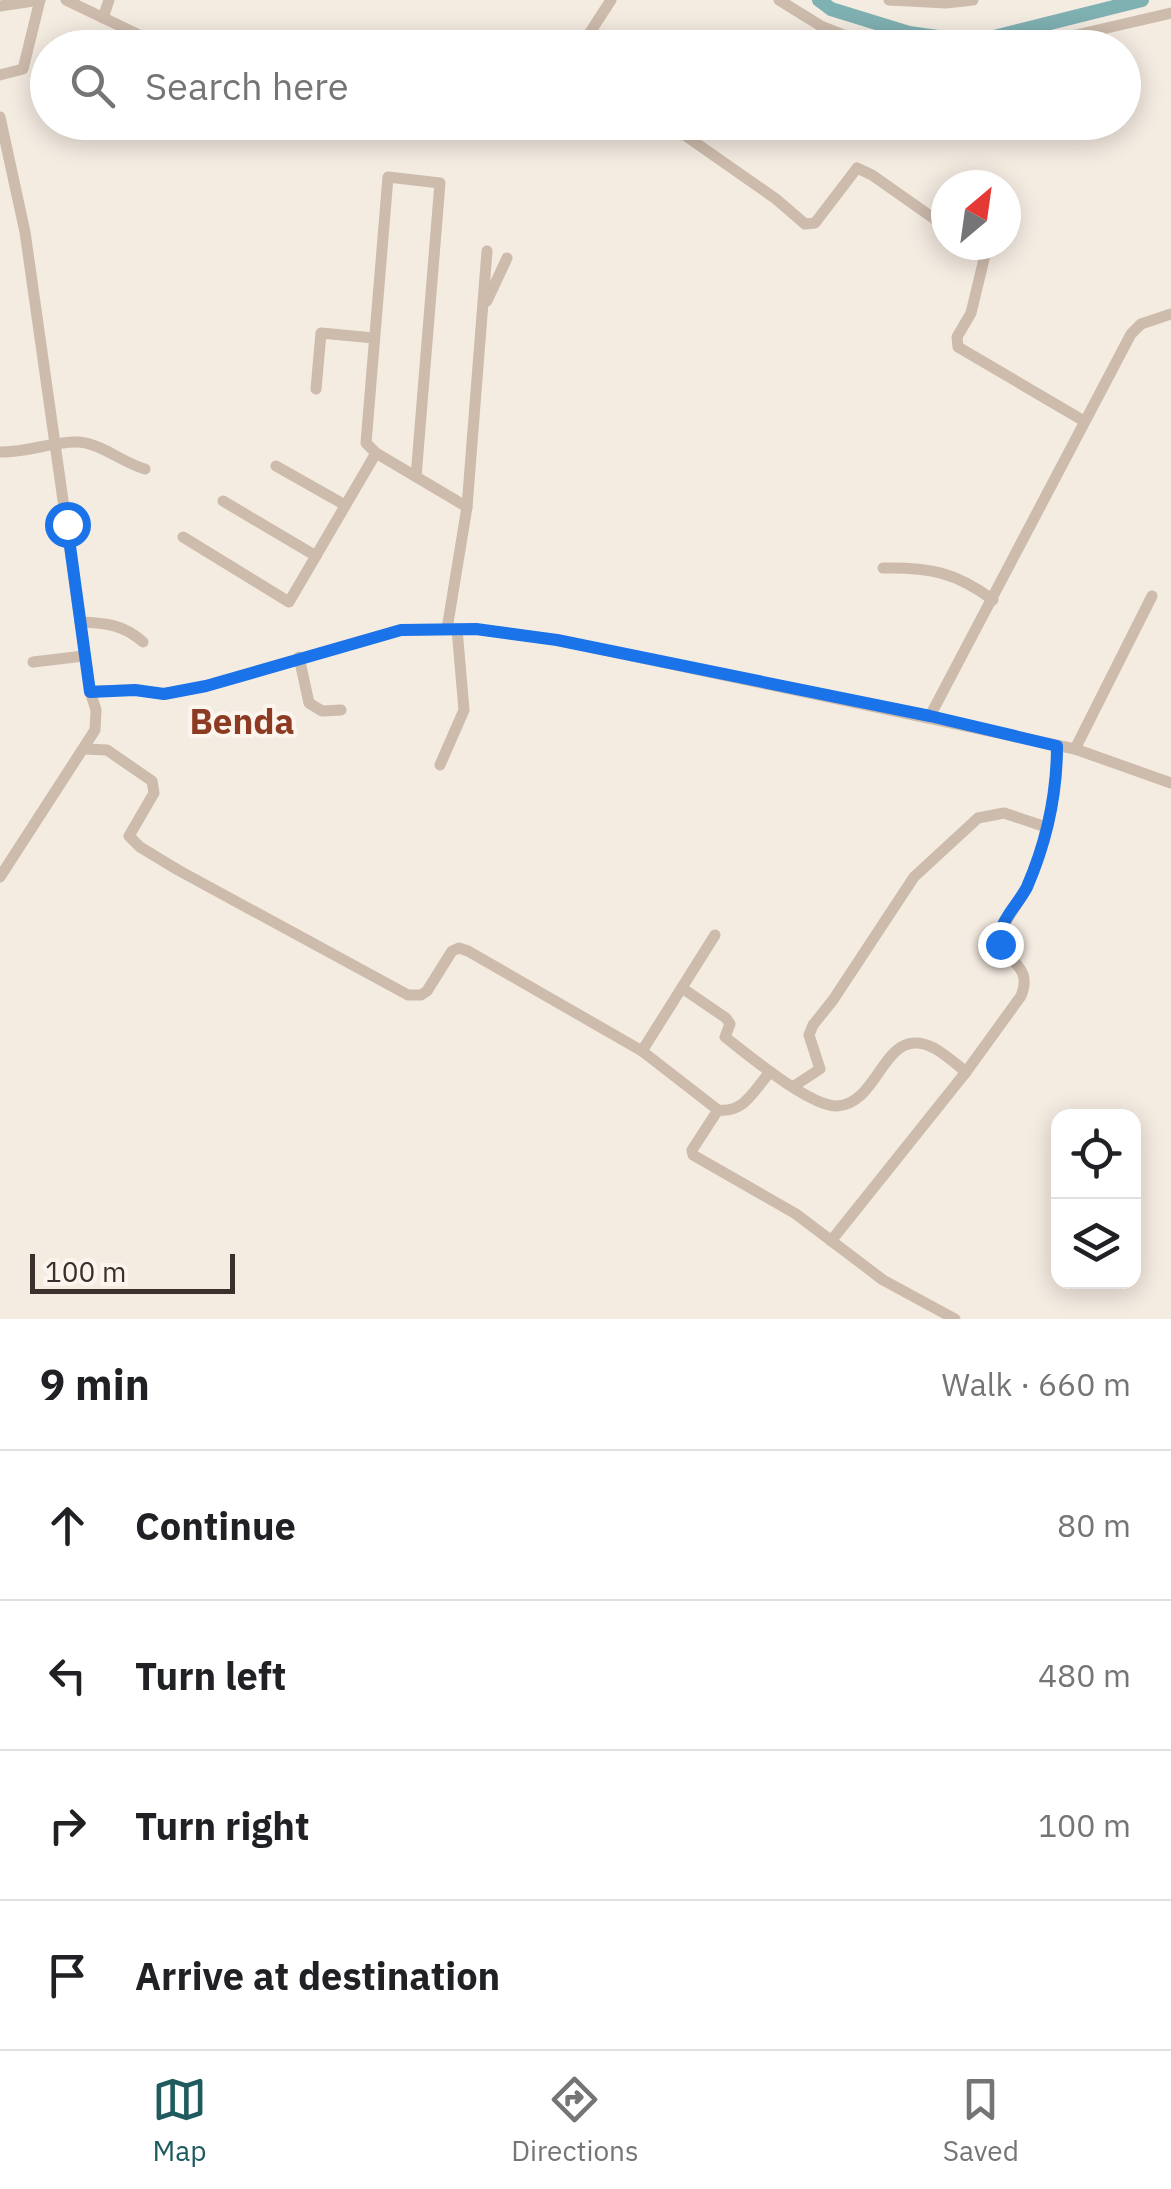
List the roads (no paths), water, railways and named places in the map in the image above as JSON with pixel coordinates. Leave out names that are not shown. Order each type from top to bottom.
[{"type":"street","points":[[0,6],[40,0],[33,30]]},
{"type":"street","points":[[66,0],[129,30]]},
{"type":"street","points":[[103,18],[109,0]]},
{"type":"street","points":[[593,30],[611,0]]},
{"type":"street","points":[[779,0],[831,30]]},
{"type":"street","points":[[888,0],[973,0]]},
{"type":"street","points":[[1098,30],[1171,13]]},
{"type":"street","points":[[0,75],[23,70],[30,41]]},
{"type":"street","points":[[0,117],[24,232],[84,656],[96,710],[95,730],[0,876]]},
{"type":"street","points":[[692,140],[805,224],[814,223],[857,168],[872,174],[931,215]]},
{"type":"street","points":[[416,477],[440,183],[388,176],[366,443],[376,453],[416,477],[468,506]]},
{"type":"street","points":[[440,766],[464,710],[452,629],[468,506],[487,251]]},
{"type":"street","points":[[483,310],[507,258]]},
{"type":"street","points":[[985,260],[971,313],[957,337],[958,347],[1084,421]]},
{"type":"street","points":[[930,716],[1131,334],[1140,324],[1171,314]]},
{"type":"street","points":[[316,389],[321,333],[374,338]]},
{"type":"street","points":[[0,452],[83,442],[145,469]]},
{"type":"street","points":[[183,537],[289,602],[376,453]]},
{"type":"street","points":[[276,466],[346,506]]},
{"type":"street","points":[[223,501],[316,556]]},
{"type":"street","points":[[883,568],[923,567],[943,572],[994,600]]},
{"type":"street","points":[[1075,749],[1152,596]]},
{"type":"street","points":[[80,622],[111,623],[143,642]]},
{"type":"street","points":[[90,692],[178,691],[401,630],[476,629],[557,640],[930,716],[1075,749],[1171,783]]},
{"type":"street","points":[[33,662],[84,656]]},
{"type":"street","points":[[299,657],[309,703],[322,711],[341,710]]},
{"type":"street","points":[[831,1242],[1021,996],[1025,974],[1005,953],[999,935],[1025,890],[1046,828],[1055,789],[1057,746]]},
{"type":"street","points":[[84,749],[112,753],[154,784],[154,793],[130,832],[133,843],[408,996],[421,995],[452,950],[459,948],[642,1051],[718,1110],[732,1112],[742,1107],[770,1072]]},
{"type":"street","points":[[794,1086],[820,1070],[821,1063],[809,1035],[812,1025],[833,1000],[914,877],[978,818],[1004,813],[1046,828]]},
{"type":"street","points":[[642,1051],[715,935]]},
{"type":"street","points":[[682,988],[726,1018],[730,1024],[724,1036],[770,1072],[835,1106],[850,1102],[870,1087],[888,1056],[913,1042],[933,1047],[966,1072]]},
{"type":"street","points":[[718,1110],[692,1150],[693,1155],[796,1214],[883,1280],[955,1319]]},
{"type":"waterway","points":[[819,0],[831,9],[899,30]]},
{"type":"waterway","points":[[1022,30],[1142,0]]},
{"type":"district","name":"Benda","points":[[242,722]]}]
